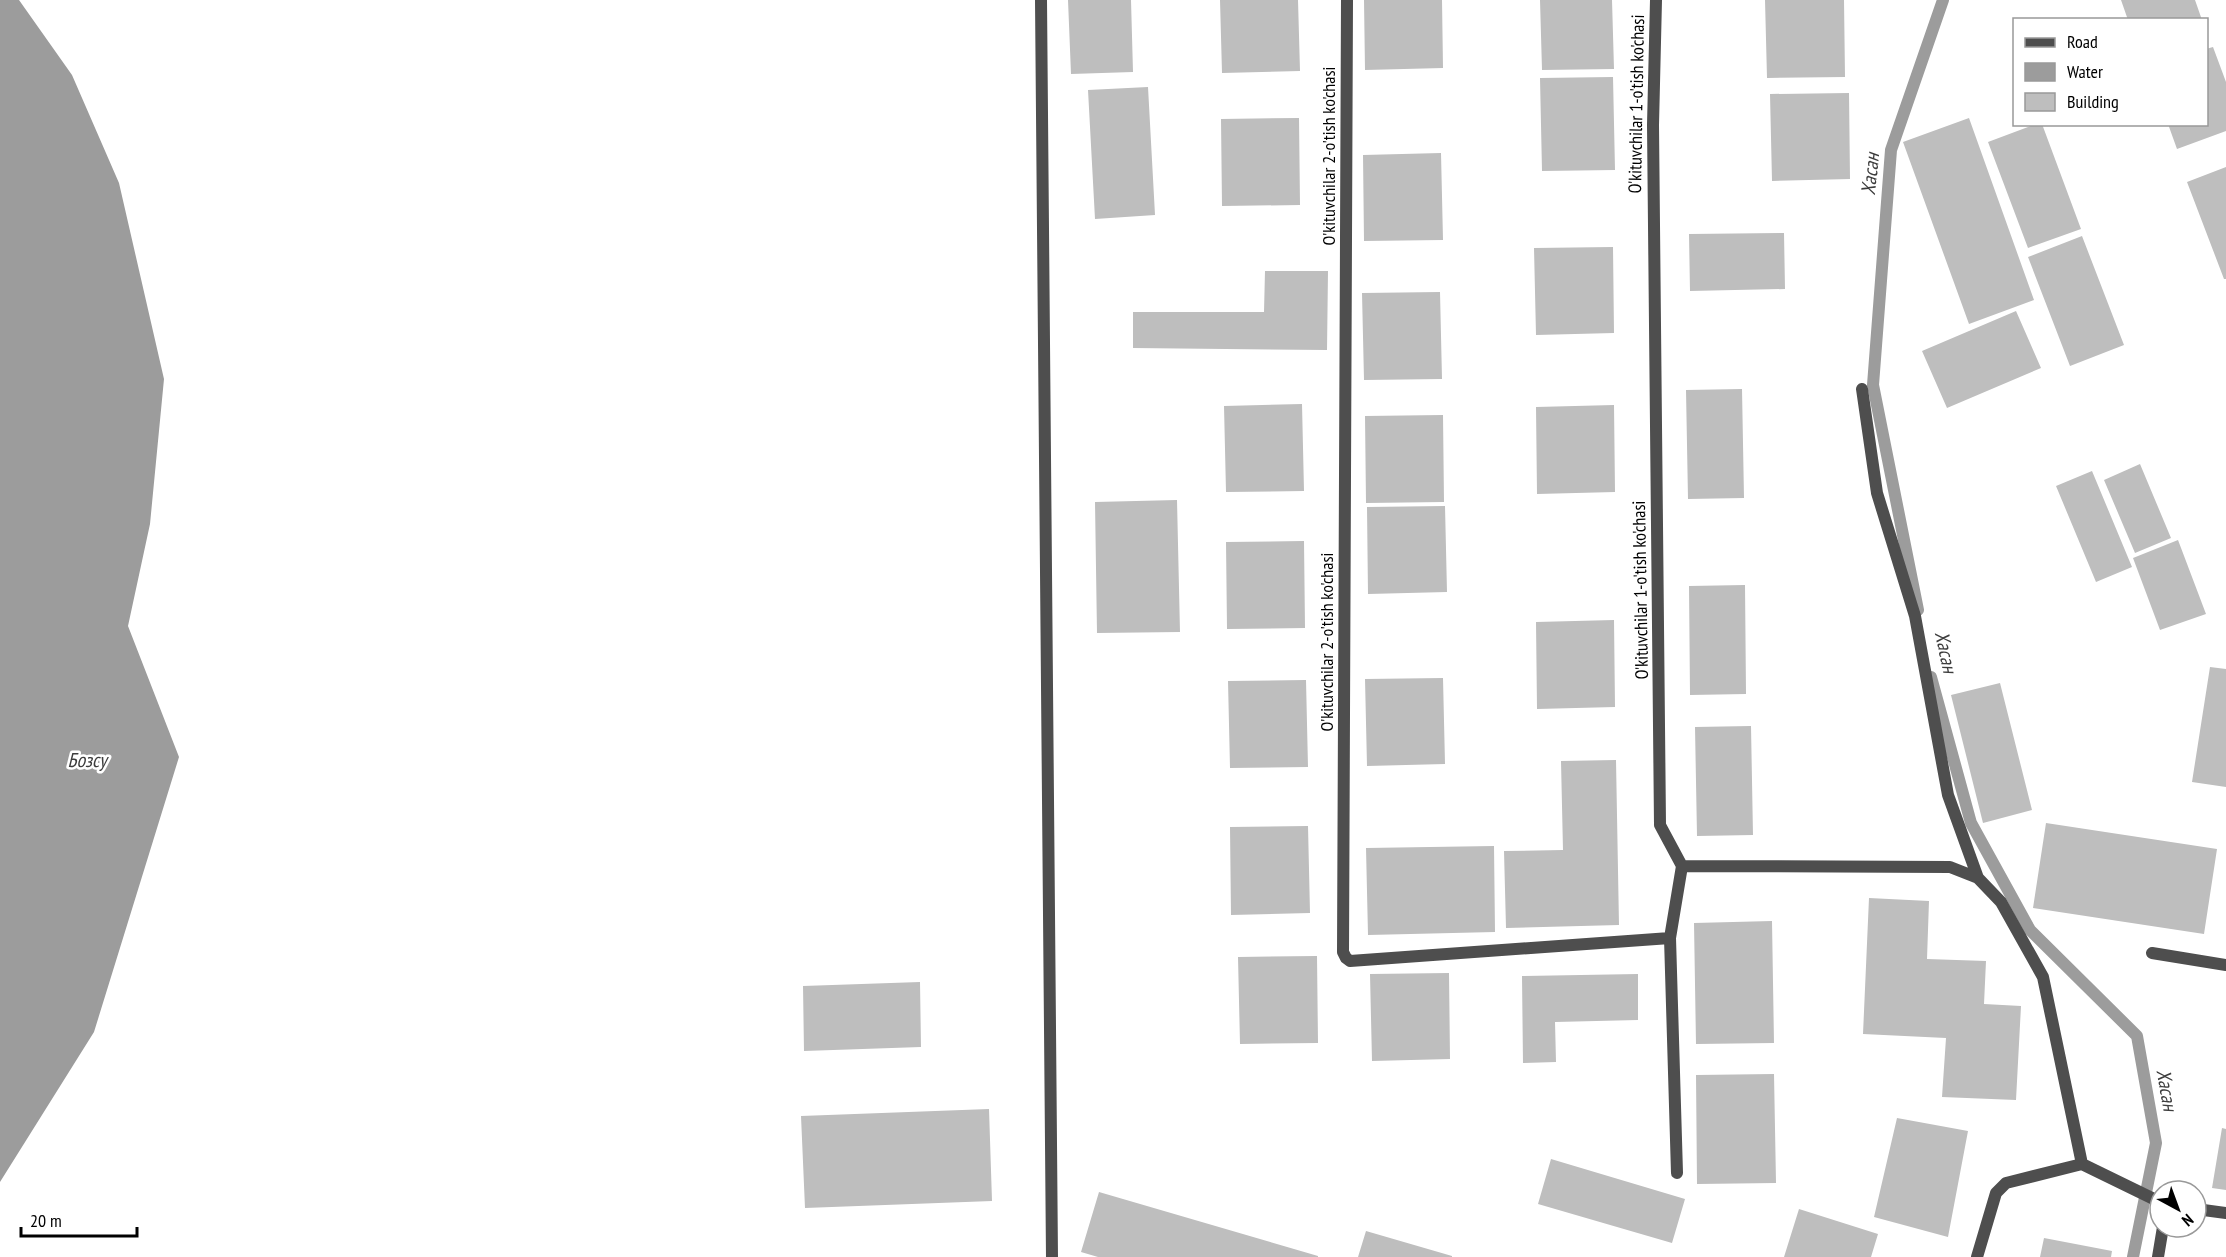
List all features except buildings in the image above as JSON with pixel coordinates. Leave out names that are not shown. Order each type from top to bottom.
[{"type":"street","points":[[1041,0],[1052,1257]]},
{"type":"street","name":"O'kituvchilar 2-o'tish ko'chasi","points":[[1347,0],[1343,952],[1350,961],[1670,938]]},
{"type":"street","name":"O'kituvchilar 1-o'tish ko'chasi","points":[[1656,0],[1653,125],[1660,825],[1682,866]]},
{"type":"street","points":[[1862,389],[1877,492],[1914,616],[1948,795],[1978,878],[2001,902],[2043,977],[2082,1164]]},
{"type":"street","points":[[1677,1173],[1670,938],[1682,866],[1950,867],[1978,878]]},
{"type":"street","points":[[2152,953],[2226,964]]},
{"type":"street","points":[[1977,1257],[1996,1193],[2006,1183],[2082,1164],[2148,1196]]},
{"type":"street","points":[[2208,1211],[2226,1213]]},
{"type":"street","points":[[2158,1257],[2161,1239]]},
{"type":"water","name":"Бозсу","points":[[0,0],[19,0],[72,75],[119,183],[164,379],[150,524],[128,626],[179,757],[94,1032],[0,1182]]},
{"type":"waterway","name":"Хасан","points":[[1918,610],[1873,385],[1891,150],[1943,0]]},
{"type":"waterway","name":"Хасан","points":[[1931,677],[1971,823],[2030,930],[2137,1036],[2156,1143],[2133,1257]]}]
